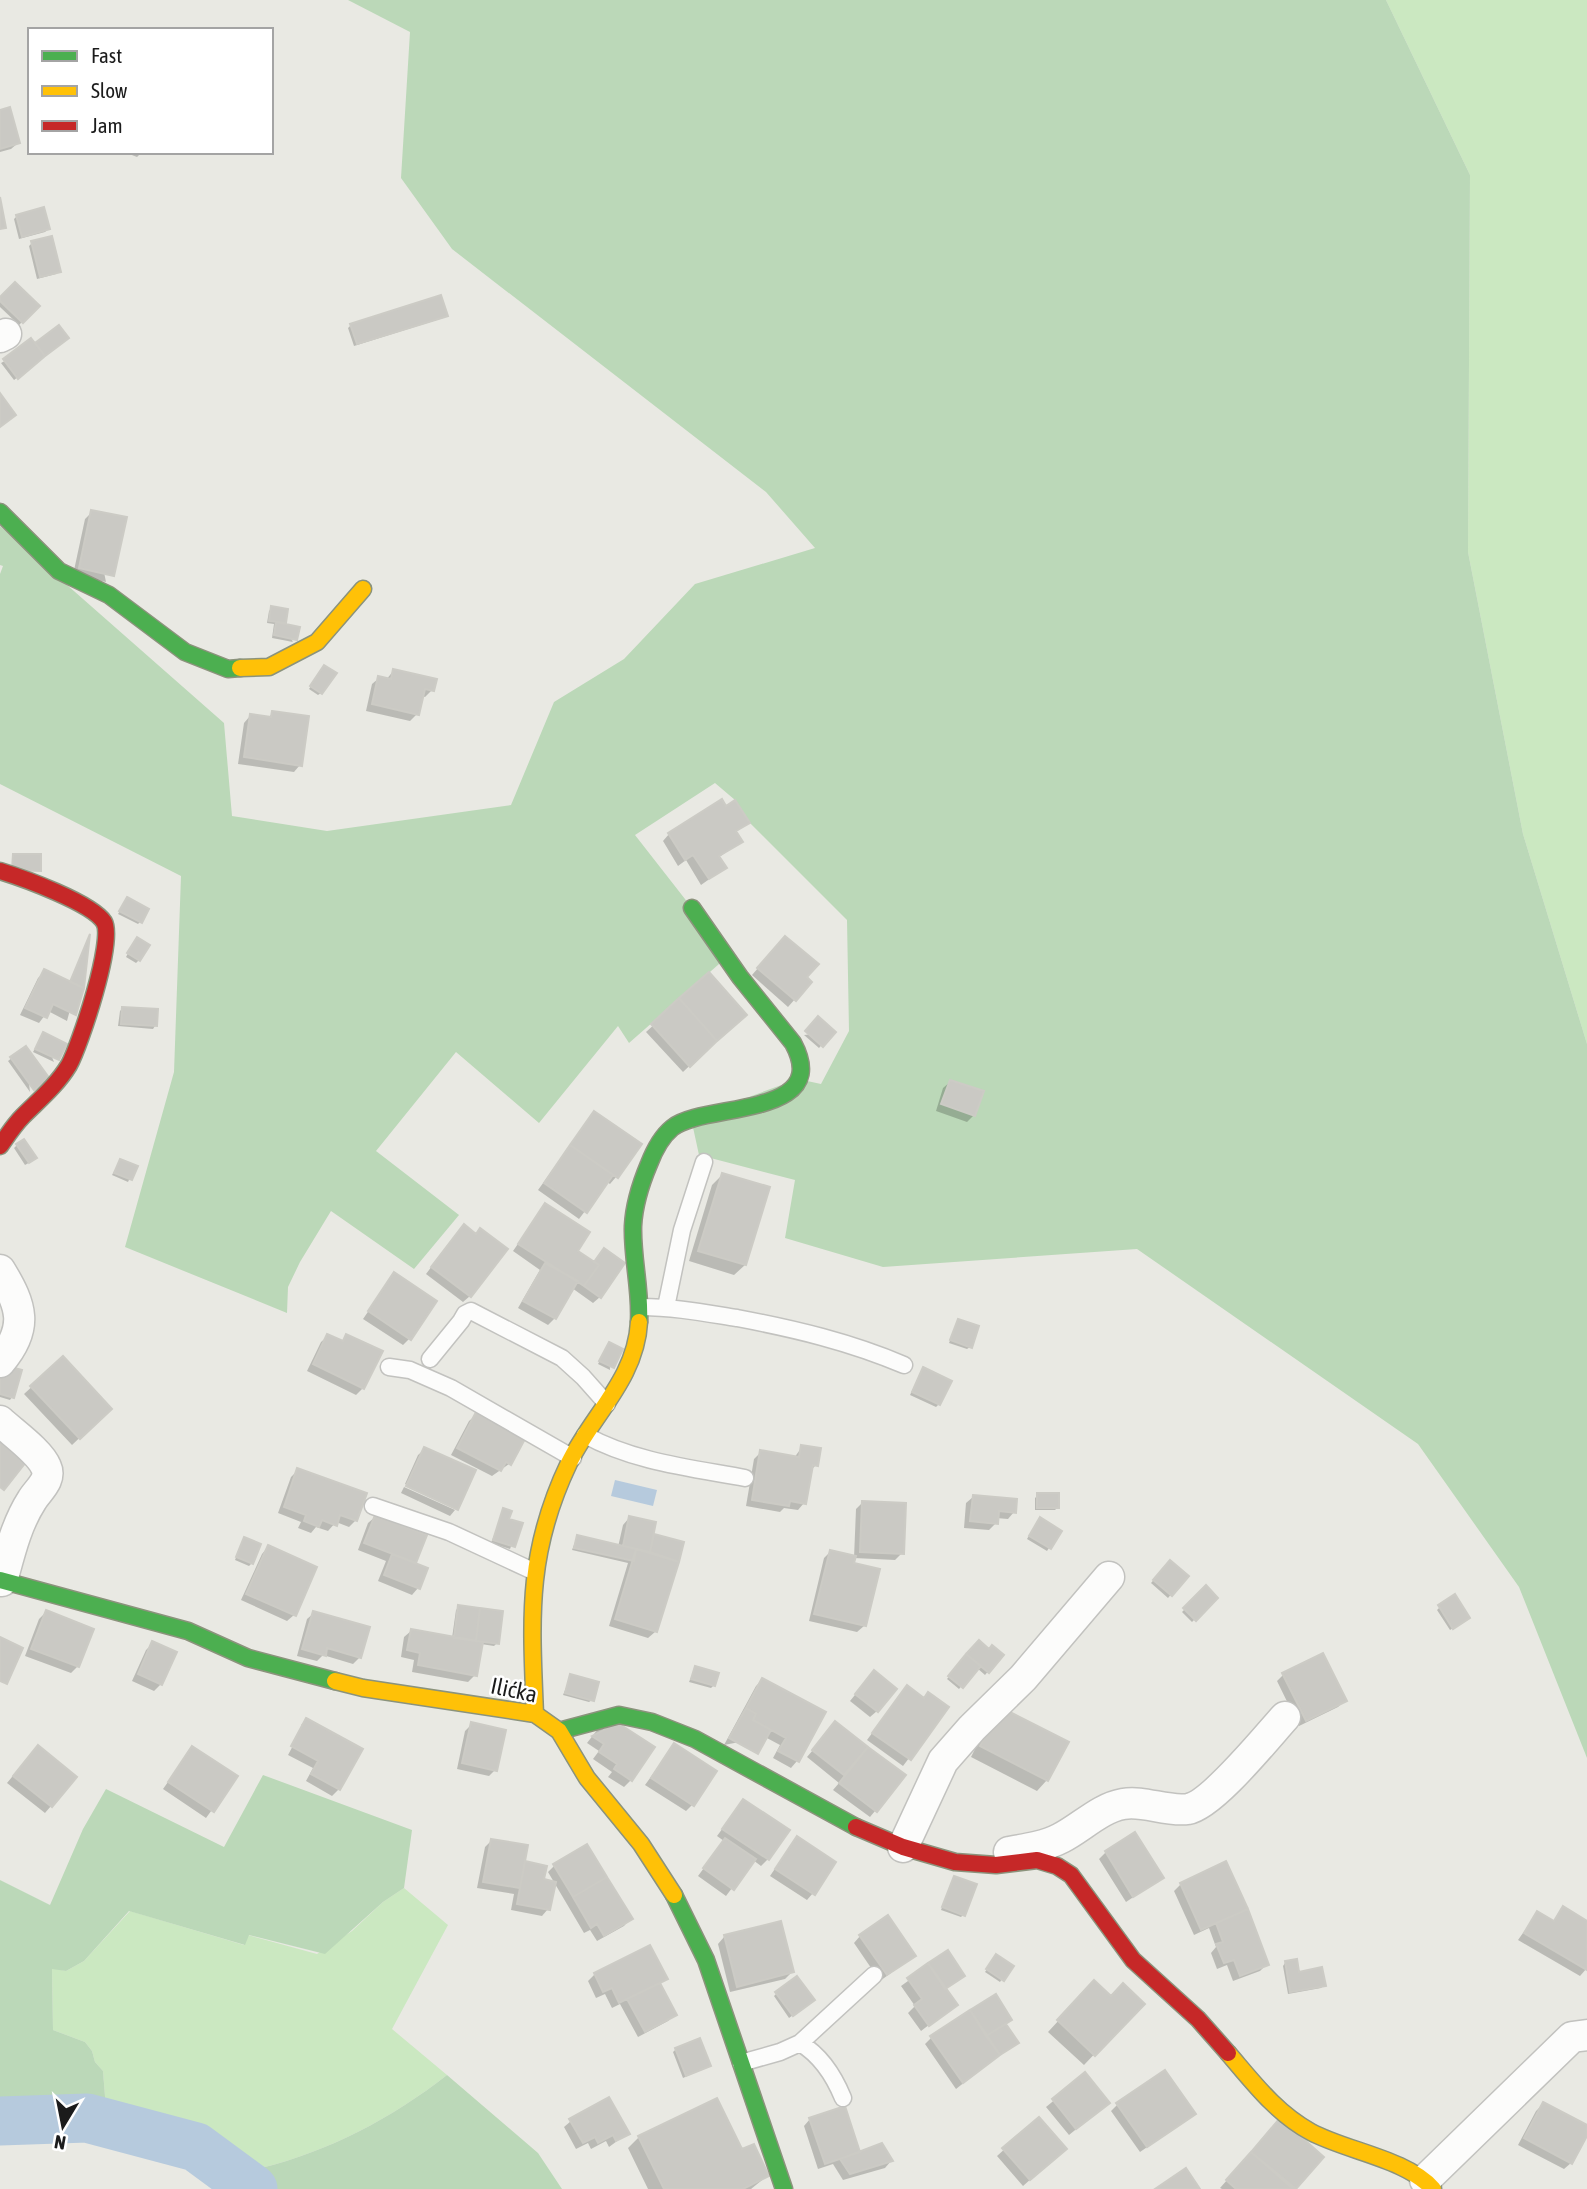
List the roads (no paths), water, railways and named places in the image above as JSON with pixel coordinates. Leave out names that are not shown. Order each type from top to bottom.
[{"type":"street","points":[[0,512],[59,571],[109,595],[185,652],[228,669],[269,667],[317,642],[363,589]]},
{"type":"street","points":[[0,871],[87,908],[102,919],[108,928],[108,941],[84,1028],[69,1063],[54,1086],[20,1119],[0,1146]]},
{"type":"street","points":[[535,1714],[532,1600],[535,1572],[551,1505],[586,1434],[621,1385],[636,1347],[640,1307],[633,1225],[644,1178],[660,1140],[673,1128],[691,1118],[758,1107],[785,1096],[798,1079],[802,1062],[788,1036],[741,978],[692,908]]},
{"type":"street","points":[[0,1270],[16,1296],[19,1333],[10,1351],[0,1362]]},
{"type":"street","points":[[0,1421],[36,1454],[46,1466],[48,1475],[45,1484],[34,1496],[19,1521],[1,1581]]},
{"type":"street","points":[[902,1847],[943,1761],[1023,1678],[1109,1577]]},
{"type":"street","name":"Ilićka","points":[[1,1581],[188,1631],[248,1658],[297,1672],[363,1688],[535,1714],[559,1731],[587,1778],[641,1844],[678,1902],[706,1960],[784,2189]]},
{"type":"street","points":[[559,1731],[619,1715],[652,1722],[695,1739],[823,1810],[871,1835],[902,1847],[955,1861],[996,1865],[1037,1860],[1057,1866],[1071,1875],[1132,1960],[1198,2019],[1275,2106],[1311,2132],[1429,2185],[1572,2037],[1587,2035]]},
{"type":"street","points":[[955,1861],[1031,1848],[1060,1839],[1104,1812],[1123,1804],[1172,1810],[1191,1809],[1209,1799],[1285,1717]]},
{"type":"lane","points":[[666,1307],[682,1230],[704,1162]]},
{"type":"lane","points":[[640,1307],[666,1307],[792,1328],[864,1348],[904,1365]]},
{"type":"lane","points":[[430,1359],[465,1314],[471,1311],[562,1358],[607,1404]]},
{"type":"lane","points":[[389,1367],[410,1370],[451,1388],[573,1458]]},
{"type":"lane","points":[[586,1434],[608,1447],[639,1457],[745,1478]]},
{"type":"lane","points":[[373,1506],[449,1532],[535,1572]]},
{"type":"lane","points":[[741,2063],[780,2052],[800,2043],[874,1975]]},
{"type":"lane","points":[[800,2043],[812,2050],[836,2081],[843,2098]]},
{"type":"water","points":[[615,1480],[657,1490],[653,1506],[611,1496]]},
{"type":"waterway","points":[[0,2121],[87,2118],[196,2147],[253,2189]]}]
